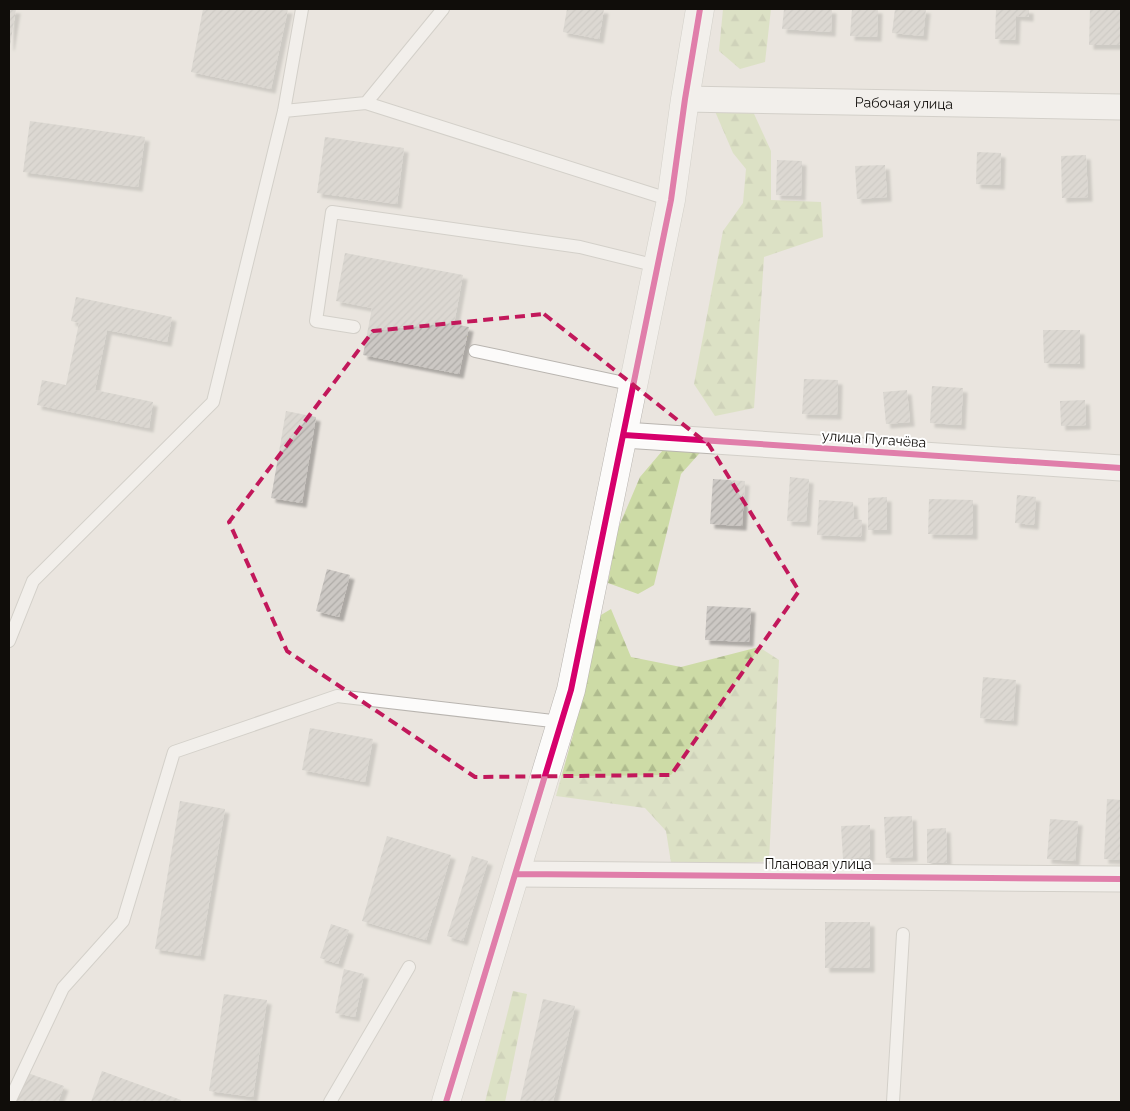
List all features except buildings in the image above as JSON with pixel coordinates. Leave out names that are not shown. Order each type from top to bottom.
[{"type":"street","points":[[446,1102],[571,690],[671,200],[700,9]]},
{"type":"street","name":"Рабочая улица","points":[[685,99],[1121,108]]},
{"type":"street","name":"улица Пугачёва","points":[[624,435],[1121,468]]},
{"type":"street","name":"Плановая улица","points":[[516,874],[1121,879]]},
{"type":"lane","points":[[9,641],[33,581],[213,402],[284,111],[302,9]]},
{"type":"lane","points":[[366,103],[443,9]]},
{"type":"lane","points":[[284,111],[366,103],[671,200]]},
{"type":"lane","points":[[354,327],[316,321],[332,212],[580,247],[657,266]]},
{"type":"lane","points":[[474,351],[634,385]]},
{"type":"lane","points":[[9,1102],[63,988],[123,921],[174,752],[337,696],[561,722]]},
{"type":"lane","points":[[893,1102],[903,934]]},
{"type":"lane","points":[[334,1101],[409,967]]},
{"type":"highlighted area","points":[[544,314],[709,445],[799,591],[671,775],[475,777],[287,651],[229,522],[373,331]]},
{"type":"green space","points":[[723,9],[771,9],[765,62],[740,69],[719,51]]},
{"type":"green space","points":[[750,105],[771,151],[771,200],[821,202],[823,237],[764,257],[754,408],[715,416],[694,384],[723,231],[743,203],[746,169],[733,153],[714,109]]},
{"type":"green space","points":[[669,443],[706,446],[681,474],[654,585],[638,594],[608,583],[617,531],[640,477]]},
{"type":"green space","points":[[611,609],[631,657],[681,667],[759,647],[779,660],[769,861],[672,869],[666,831],[645,808],[556,796],[573,735],[589,663],[591,621]]},
{"type":"green space","points":[[513,991],[527,994],[505,1102],[485,1102]]},
{"type":"cycle path","points":[[446,1102],[571,690],[671,200],[700,9]]},
{"type":"cycle path","points":[[624,435],[1121,468]]},
{"type":"cycle path","points":[[516,874],[1121,879]]}]
